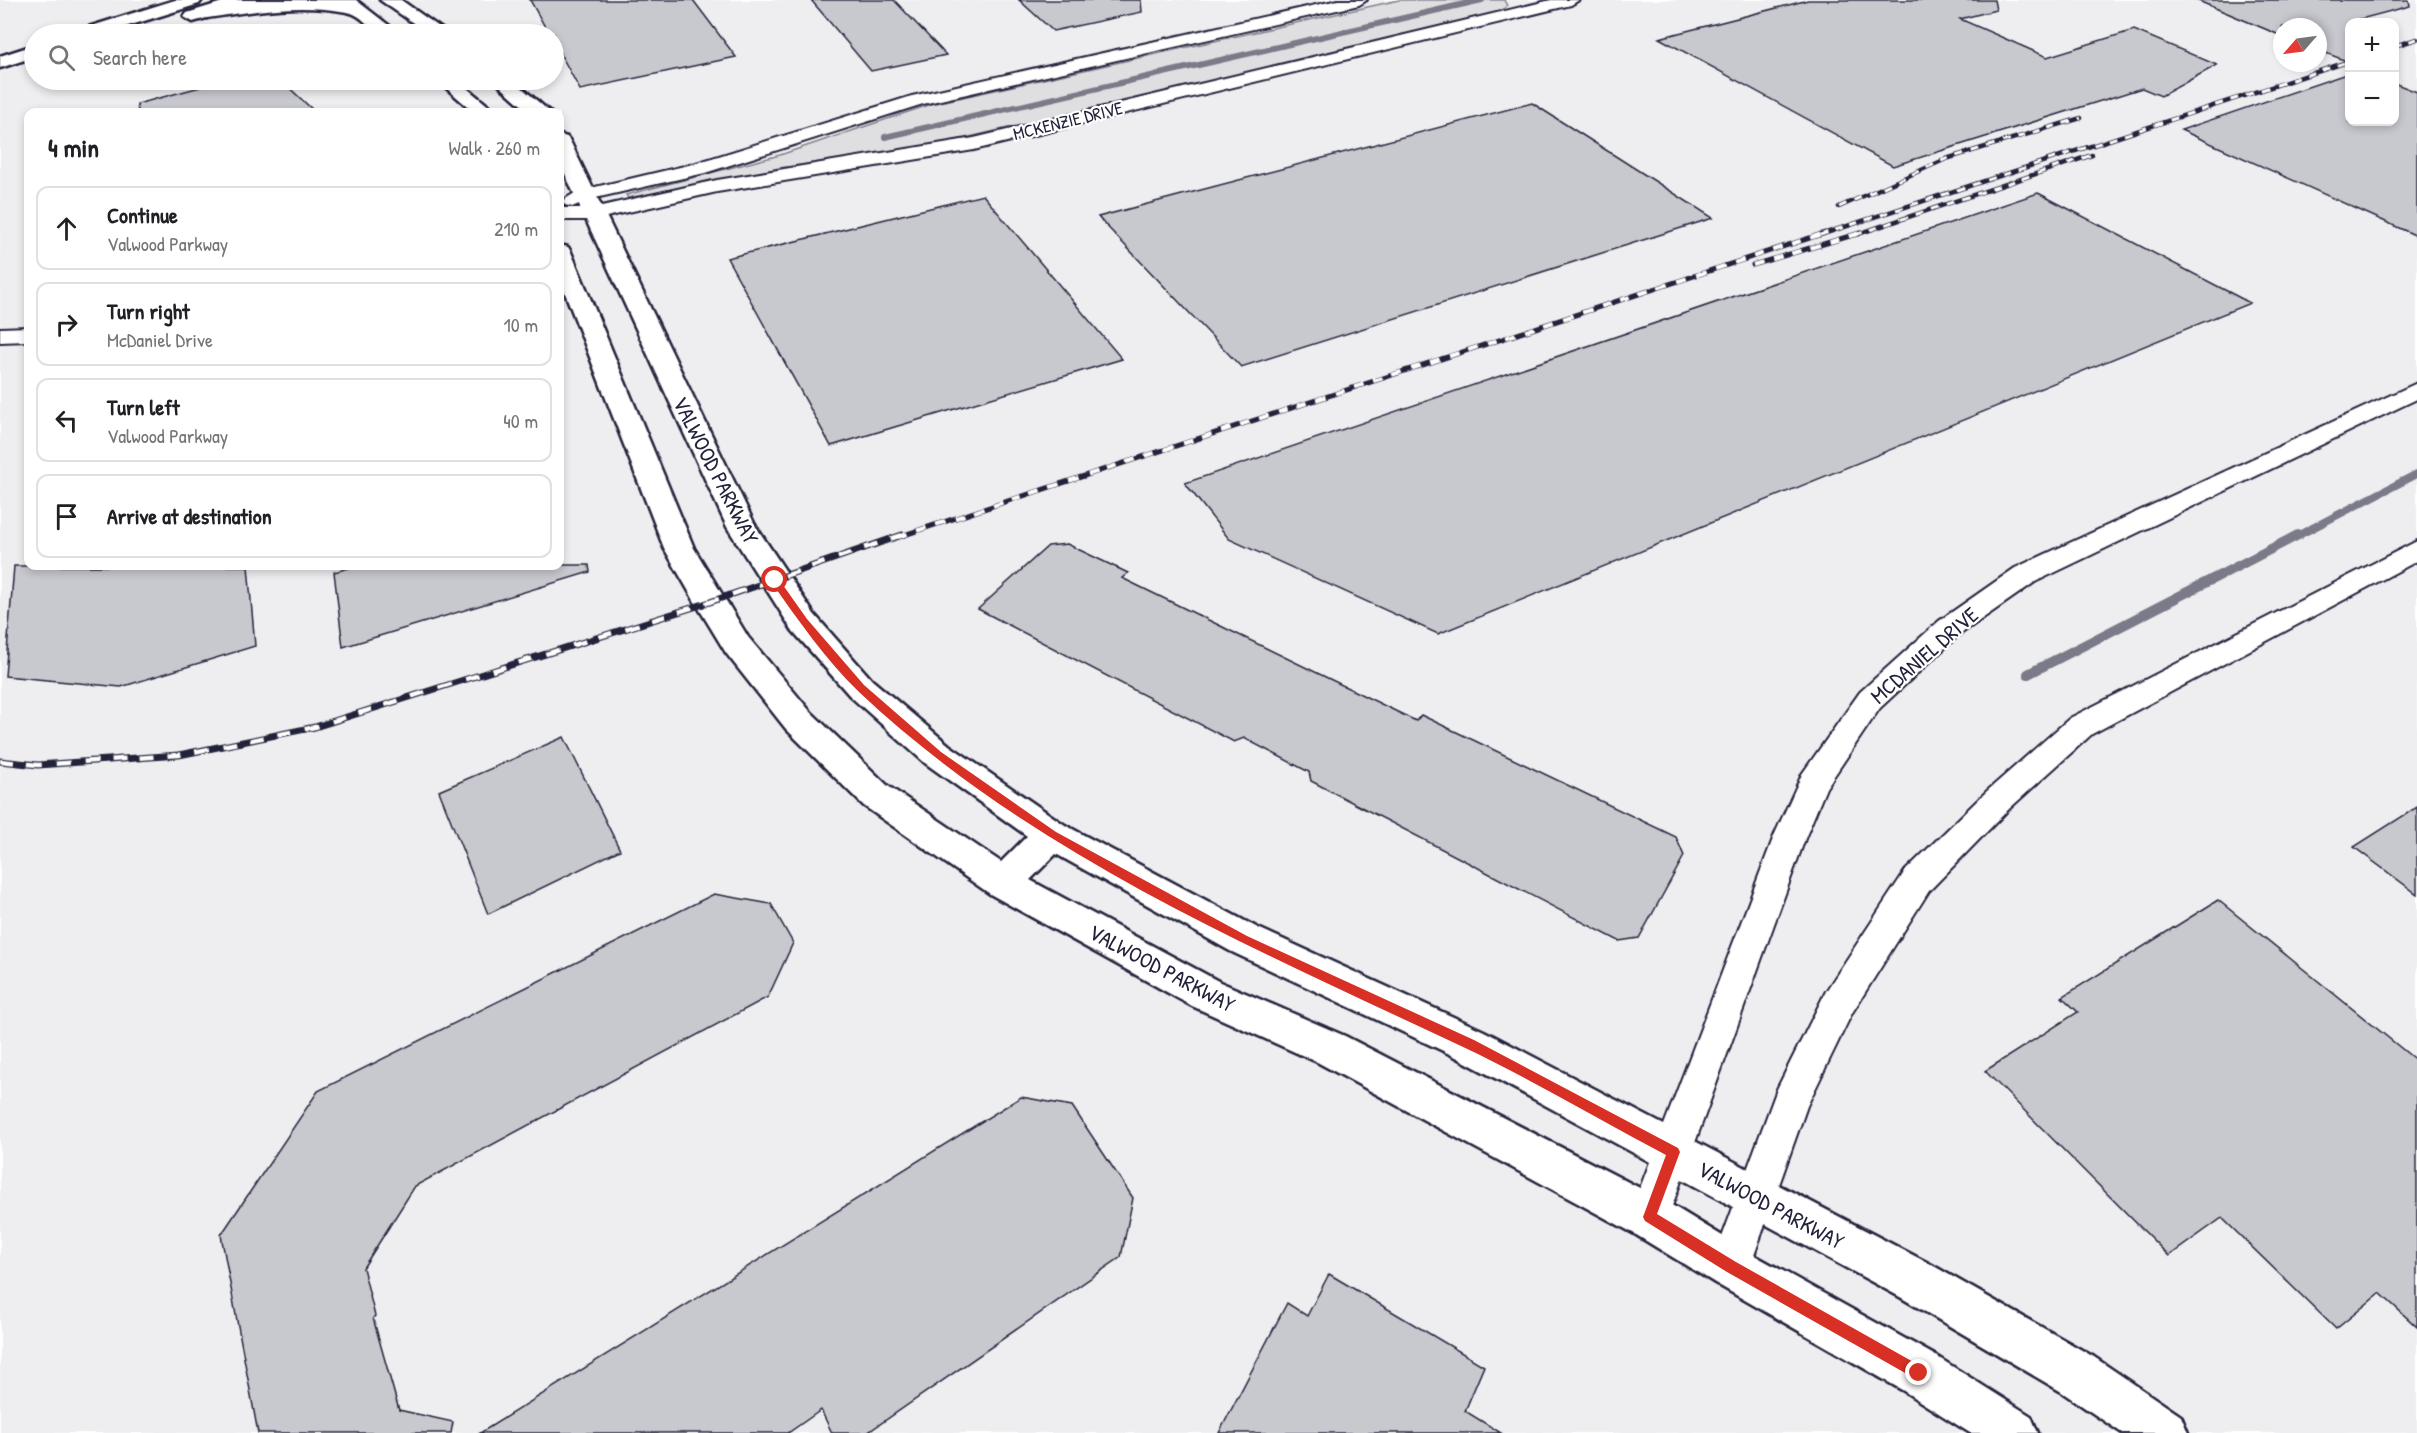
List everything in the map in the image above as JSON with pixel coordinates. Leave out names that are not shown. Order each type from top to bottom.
[{"type":"main road","points":[[117,24],[193,0]]},
{"type":"main road","points":[[172,24],[246,0]]},
{"type":"main road","points":[[389,0],[425,24]]},
{"type":"main road","points":[[207,13],[285,1],[349,3],[377,24]]},
{"type":"main road","points":[[0,62],[24,54]]},
{"type":"main road","points":[[0,78],[24,71]]},
{"type":"main road","points":[[458,90],[481,108]]},
{"type":"main road","points":[[514,90],[535,108]]},
{"type":"main road","name":"VALWOOD PARKWAY","points":[[564,150],[741,527],[803,622],[861,688],[937,754],[1052,835],[1243,939],[1470,1044],[1674,1152],[1756,1199],[1927,1287],[2077,1374],[2164,1433]]},
{"type":"main road","name":"VALWOOD PARKWAY","points":[[564,262],[679,548],[737,645],[798,720],[876,796],[1003,883],[1206,994],[1331,1049],[1649,1217],[1731,1267],[1919,1373],[2014,1433]]},
{"type":"main road","points":[[1003,883],[1052,835]]},
{"type":"street","name":"MCKENZIE DRIVE","points":[[564,213],[918,100],[1359,0]]},
{"type":"street","name":"MCKENZIE DRIVE","points":[[564,207],[717,186],[974,144],[1571,0]]},
{"type":"street","points":[[0,335],[24,334]]},
{"type":"street","name":"MCDANIEL DRIVE","points":[[1649,1217],[1790,836],[1814,783],[1870,700],[1949,628],[2025,575],[2417,390]]},
{"type":"street","points":[[1731,1267],[1790,1102],[1839,1002],[1917,881],[1998,800],[2081,726],[2417,550]]},
{"type":"shaded area","points":[[0,0],[2417,0],[2417,1433],[0,1433]]},
{"type":"shaded area","points":[[1399,0],[1504,0],[1507,6],[1493,16],[926,147],[779,168],[628,198],[626,195],[780,155],[932,104]]},
{"type":"building","points":[[530,0],[693,0],[736,57],[580,90],[564,60],[564,24],[543,24]]},
{"type":"building","points":[[811,0],[894,0],[946,55],[871,71]]},
{"type":"building","points":[[1019,0],[1141,0],[1142,12],[1053,31]]},
{"type":"building","points":[[1808,0],[1994,0],[1996,10],[1960,19],[2047,57],[2134,30],[2217,65],[2161,96],[2142,88],[1893,166],[1659,38]]},
{"type":"building","points":[[2196,0],[2409,0],[2410,6],[2364,18],[2345,18],[2345,60],[2327,53],[2327,18],[2273,18],[2273,32]]},
{"type":"building","points":[[2345,74],[2345,126],[2399,126],[2399,85],[2417,92],[2417,236],[2181,130]]},
{"type":"building","points":[[189,90],[292,90],[311,108],[138,108],[137,104]]},
{"type":"building","points":[[1532,103],[1713,218],[1241,367],[1098,217]]},
{"type":"building","points":[[2038,193],[2250,303],[1438,634],[1229,539],[1185,483]]},
{"type":"building","points":[[983,195],[1122,359],[831,446],[727,258]]},
{"type":"building","points":[[1067,544],[1128,573],[1122,578],[1416,721],[1421,715],[1676,837],[1684,856],[1639,938],[1619,941],[1311,781],[1309,772],[1244,738],[1234,742],[978,609],[1048,546]]},
{"type":"building","points":[[564,565],[589,565],[590,572],[343,647],[334,572],[341,570],[564,570]]},
{"type":"building","points":[[14,566],[24,566],[24,570],[248,570],[255,646],[121,687],[5,676]]},
{"type":"building","points":[[564,737],[620,850],[488,914],[439,791]]},
{"type":"building","points":[[2417,807],[2417,894],[2354,847]]},
{"type":"building","points":[[714,894],[771,904],[793,943],[768,997],[415,1186],[363,1268],[375,1316],[373,1318],[399,1410],[453,1422],[451,1433],[258,1433],[221,1235],[318,1091]]},
{"type":"building","points":[[2218,900],[2417,1061],[2417,1327],[2380,1293],[2336,1329],[2222,1218],[2169,1256],[1985,1071],[2078,1012],[2062,997]]},
{"type":"building","points":[[1021,1097],[1072,1106],[1133,1198],[1121,1257],[867,1433],[832,1433],[821,1410],[788,1433],[480,1433]]},
{"type":"building","points":[[1329,1274],[1484,1366],[1465,1411],[1501,1433],[1219,1433],[1287,1303],[1307,1316]]},
{"type":"waterway","points":[[885,137],[1482,0]]},
{"type":"waterway","points":[[2295,537],[2417,474]]},
{"type":"waterway","points":[[2028,674],[2298,535]]},
{"type":"railway","points":[[2399,44],[2417,39]]},
{"type":"railway","points":[[1820,235],[2345,63]]},
{"type":"railway","points":[[1839,207],[1946,159],[2081,118]]},
{"type":"railway","points":[[1855,235],[2092,155]]},
{"type":"railway","points":[[898,537],[1825,233]]},
{"type":"railway","points":[[1753,265],[1860,233]]},
{"type":"railway","points":[[0,761],[38,765],[179,755],[315,727],[710,602],[902,535]]},
{"type":"route","points":[[775,580],[803,622],[861,688],[937,754],[1052,835],[1243,939],[1470,1044],[1674,1152],[1649,1217],[1731,1267],[1919,1373]]}]
